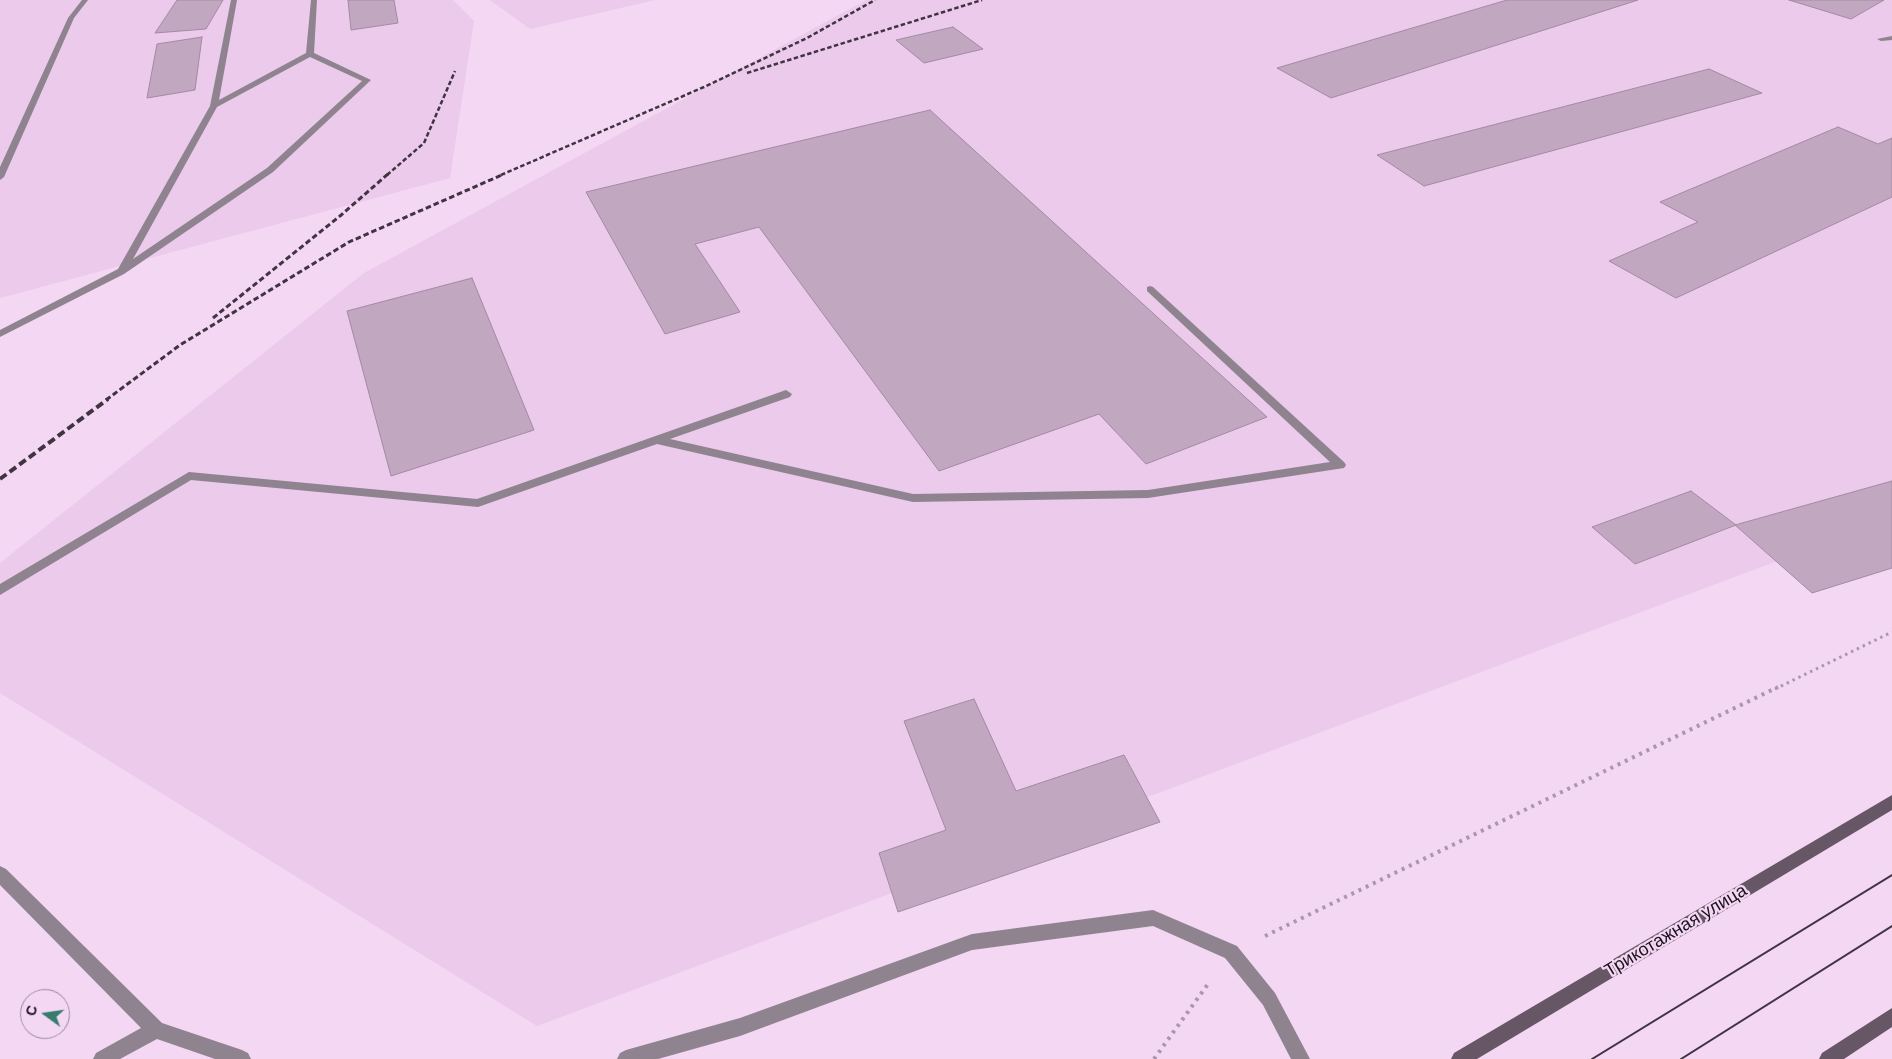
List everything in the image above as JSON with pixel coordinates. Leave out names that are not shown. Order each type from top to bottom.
[{"type":"main road","name":"Трикотажная улица","points":[[1460,1059],[1892,802]]},
{"type":"main road","points":[[1828,1059],[1892,1017]]},
{"type":"lane","points":[[0,177],[71,18],[85,0]]},
{"type":"lane","points":[[121,272],[214,106],[234,0]]},
{"type":"lane","points":[[310,54],[314,0]]},
{"type":"lane","points":[[1881,39],[1892,38]]},
{"type":"lane","points":[[214,106],[310,54]]},
{"type":"lane","points":[[0,334],[121,272],[270,170],[367,80],[310,54]]},
{"type":"lane","points":[[657,440],[913,498],[1148,494],[1340,465],[1150,289]]},
{"type":"lane","points":[[0,590],[189,476],[478,503],[786,394]]},
{"type":"lane","points":[[0,874],[156,1030],[242,1059]]},
{"type":"lane","points":[[626,1059],[740,1027],[972,942],[1153,918],[1231,952],[1269,999],[1301,1059]]},
{"type":"lane","points":[[102,1059],[156,1030]]},
{"type":"path","points":[[1154,1059],[1231,952],[1892,632]]},
{"type":"shaded area","points":[[0,0],[453,0],[474,21],[450,178],[0,298]]},
{"type":"shaded area","points":[[490,0],[655,0],[530,29]]},
{"type":"shaded area","points":[[866,0],[1892,0],[1892,518],[537,1026],[0,693],[0,563],[364,273]]},
{"type":"building","points":[[177,0],[223,0],[206,29],[155,33]]},
{"type":"building","points":[[348,0],[394,0],[398,23],[351,30]]},
{"type":"building","points":[[1507,0],[1638,0],[1331,98],[1277,68]]},
{"type":"building","points":[[1789,0],[1884,0],[1851,19]]},
{"type":"building","points":[[953,27],[983,49],[924,63],[896,40]]},
{"type":"building","points":[[202,37],[195,90],[147,98],[157,44]]},
{"type":"building","points":[[1709,69],[1762,93],[1424,186],[1377,155]]},
{"type":"building","points":[[930,110],[1267,417],[1146,464],[1099,414],[939,471],[759,227],[695,244],[740,312],[665,334],[586,192]]},
{"type":"building","points":[[1838,127],[1878,144],[1892,138],[1892,197],[1676,298],[1609,261],[1698,222],[1660,202]]},
{"type":"building","points":[[472,278],[534,430],[391,476],[347,311]]},
{"type":"building","points":[[1892,481],[1892,568],[1812,593],[1735,525]]},
{"type":"building","points":[[1691,491],[1736,525],[1635,564],[1592,527]]},
{"type":"building","points":[[974,699],[1016,791],[1124,755],[1160,822],[898,912],[879,853],[946,830],[904,721]]},
{"type":"tram line","points":[[1592,1059],[1892,875]]},
{"type":"tram line","points":[[1681,1059],[1892,926]]},
{"type":"railway","points":[[501,175],[704,87],[807,38],[875,0]]},
{"type":"railway","points":[[747,73],[982,0]]},
{"type":"railway","points":[[387,175],[424,143],[455,71]]},
{"type":"railway","points":[[213,318],[340,216],[388,174]]},
{"type":"railway","points":[[106,400],[180,345],[349,242],[504,174]]},
{"type":"railway","points":[[0,479],[108,399]]}]
